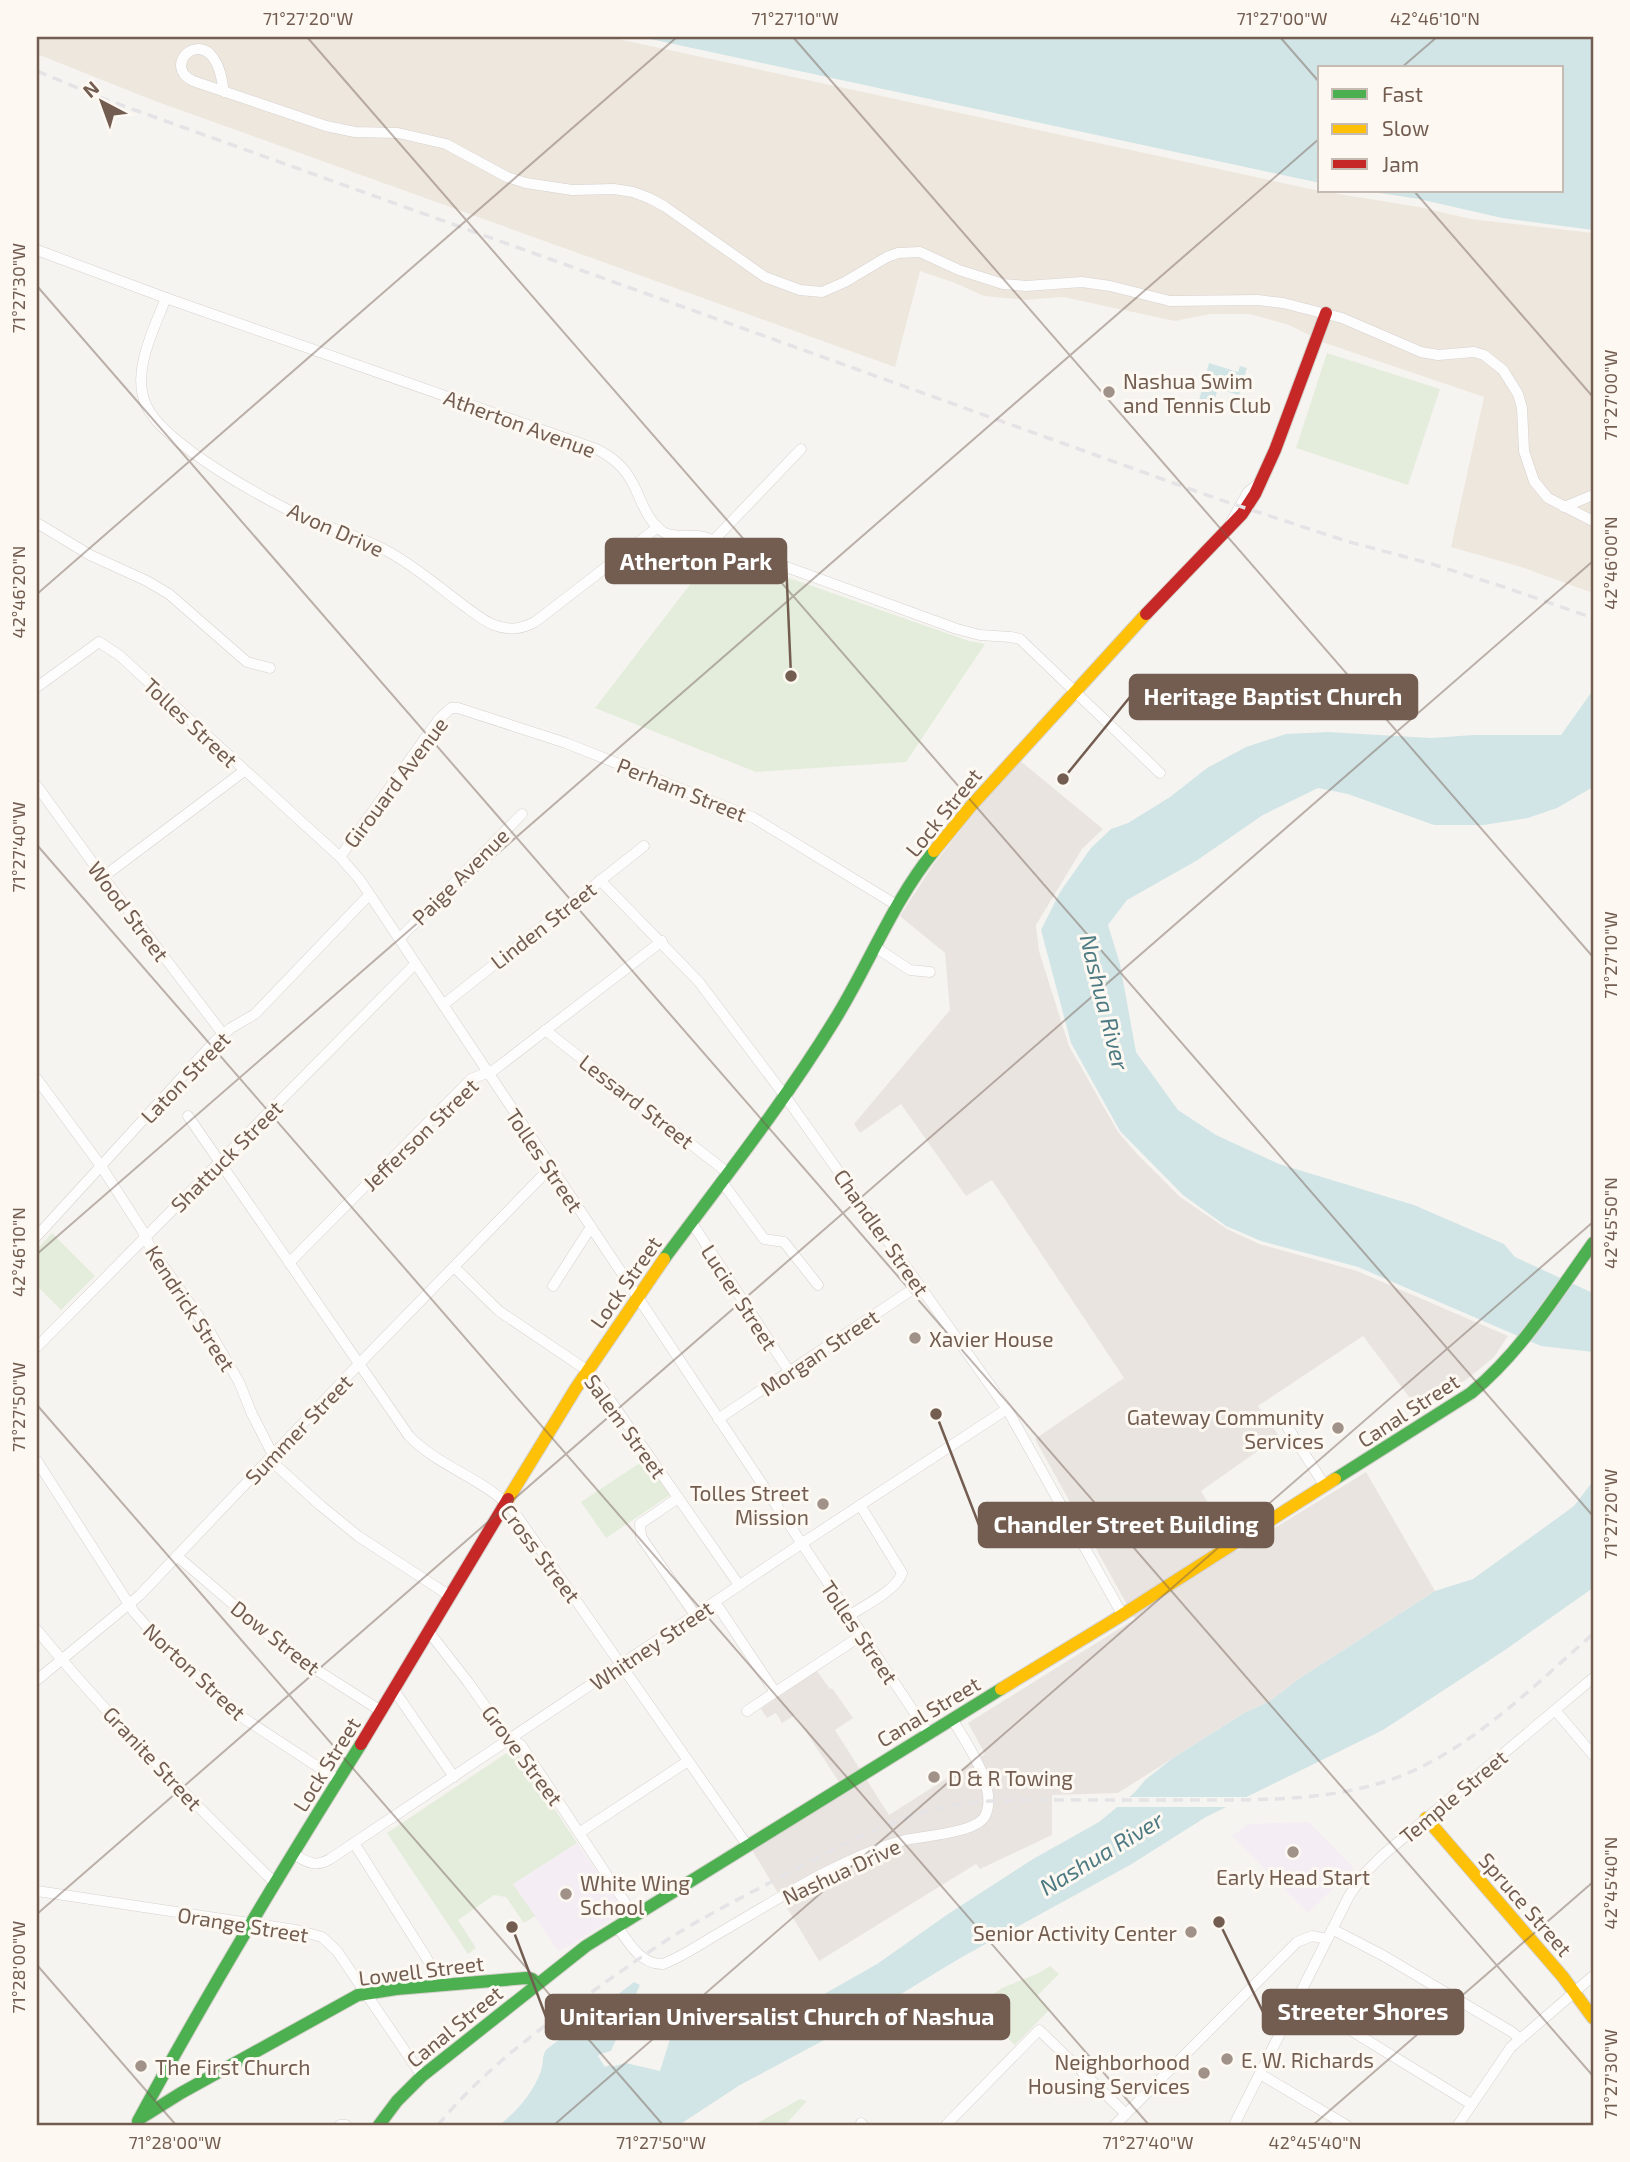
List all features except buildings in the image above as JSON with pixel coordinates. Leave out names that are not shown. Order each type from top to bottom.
[{"type":"street","points":[[224,92],[220,71],[209,53],[194,49],[184,55],[181,66],[188,79],[224,92],[326,126],[355,132],[398,133],[434,140],[507,177],[526,183],[572,190],[614,189],[649,198],[765,277],[800,290],[822,292],[887,257],[911,251],[928,254],[959,270],[1003,284],[1026,286],[1082,282],[1170,301],[1258,300],[1283,303],[1326,313],[1421,352],[1438,355],[1474,352],[1484,355],[1503,370],[1518,394],[1522,408],[1524,451],[1534,481],[1548,498],[1593,521]]},
{"type":"street","name":"Atherton Avenue","points":[[37,250],[596,449],[627,474],[646,511],[658,527]]},
{"type":"street","name":"Avon Drive","points":[[166,298],[146,355],[141,379],[145,403],[151,415],[167,432],[222,471],[277,503],[389,552],[489,623],[519,629],[535,622],[658,527]]},
{"type":"street","name":"Lock Street","points":[[136,2123],[274,1882],[587,1371],[637,1297],[785,1096],[835,1020],[898,906],[930,856],[1075,690],[1242,514],[1255,494],[1275,450],[1326,313]]},
{"type":"street","points":[[713,541],[801,449]]},
{"type":"street","points":[[1564,507],[1593,495]]},
{"type":"street","points":[[37,523],[90,555],[169,594],[247,663],[270,668]]},
{"type":"street","points":[[658,527],[672,535],[699,536],[957,629],[980,635],[1016,638],[1075,690],[1160,772]]},
{"type":"street","name":"Tolles Street","points":[[37,687],[99,642],[118,655],[340,856],[443,1005],[928,1733]]},
{"type":"street","name":"Perham Street","points":[[451,708],[470,710],[566,743],[754,818],[898,906]]},
{"type":"street","name":"Girouard Avenue","points":[[340,856],[439,719],[451,708]]},
{"type":"street","points":[[103,877],[244,771]]},
{"type":"street","name":"Wood Street","points":[[37,786],[223,1034]]},
{"type":"street","name":"Paige Avenue","points":[[398,939],[522,814]]},
{"type":"street","name":"Linden Street","points":[[443,1005],[644,846]]},
{"type":"street","name":"Chandler Street","points":[[600,880],[662,941],[707,992],[785,1096],[1007,1409],[1122,1614]]},
{"type":"street","name":"Laton Street","points":[[37,1236],[223,1034],[256,1014],[369,895]]},
{"type":"street","name":"Jefferson Street","points":[[289,1263],[471,1079],[494,1069],[662,941]]},
{"type":"street","points":[[875,947],[910,971],[930,972]]},
{"type":"street","name":"Shattuck Street","points":[[37,1347],[415,964]]},
{"type":"street","name":"Lessard Street","points":[[545,1030],[725,1177],[764,1239],[784,1242],[818,1285]]},
{"type":"street","name":"Kendrick Street","points":[[37,1079],[101,1166],[150,1247],[229,1363],[272,1457],[358,1536],[450,1596]]},
{"type":"street","name":"Cross Street","points":[[188,1116],[402,1426],[418,1445],[505,1502],[528,1530],[747,1845]]},
{"type":"street","name":"Summer Street","points":[[37,1680],[129,1605],[550,1168]]},
{"type":"street","name":"Lucier Street","points":[[692,1223],[789,1371]]},
{"type":"street","points":[[554,1286],[591,1227]]},
{"type":"street","name":"Canal Street","points":[[379,2125],[397,2101],[422,2076],[586,1945],[1122,1614],[1471,1393],[1499,1370],[1514,1352],[1593,1243]]},
{"type":"street","name":"Salem Street","points":[[454,1268],[499,1311],[587,1371],[609,1397],[739,1585]]},
{"type":"street","name":"Morgan Street","points":[[719,1419],[919,1285]]},
{"type":"street","name":"Whitney Street","points":[[293,1854],[319,1865],[1007,1409]]},
{"type":"street","points":[[1288,1428],[1325,1486]]},
{"type":"street","name":"Norton Street","points":[[37,1461],[129,1605],[175,1657],[245,1719],[338,1780]]},
{"type":"street","points":[[678,1499],[640,1524],[641,1537],[695,1615]]},
{"type":"street","points":[[850,1615],[892,1587],[902,1573],[860,1505]]},
{"type":"street","name":"Dow Street","points":[[177,1556],[290,1653],[381,1711]]},
{"type":"street","points":[[715,1602],[775,1692]]},
{"type":"street","name":"Granite Street","points":[[37,1630],[61,1660],[176,1785],[274,1882]]},
{"type":"street","name":"Grove Street","points":[[429,1632],[504,1733],[521,1745],[634,1916]]},
{"type":"street","points":[[747,1711],[862,1634]]},
{"type":"street","name":"Temple Street","points":[[1234,2125],[1332,1929],[1364,1874],[1426,1818],[1593,1678]]},
{"type":"street","points":[[394,1690],[454,1777]]},
{"type":"street","points":[[1555,1710],[1593,1755]]},
{"type":"street","name":"Nashua Drive","points":[[617,1926],[642,1956],[655,1964],[663,1964],[822,1876],[876,1850],[905,1840],[977,1824],[987,1811],[988,1789],[952,1719]]},
{"type":"street","points":[[579,1833],[688,1761]]},
{"type":"street","name":"Spruce Street","points":[[1426,1818],[1593,2018]]},
{"type":"street","points":[[354,1843],[426,1957],[438,1985]]},
{"type":"street","name":"Orange Street","points":[[37,1891],[296,1930],[321,1937],[337,1951],[422,2076]]},
{"type":"street","points":[[1332,1929],[1396,1963],[1519,2038]]},
{"type":"street","points":[[1115,2125],[1297,1942],[1312,1936],[1327,1939]]},
{"type":"street","points":[[1458,2125],[1496,2067],[1519,2038],[1593,1976]]},
{"type":"street","name":"Lowell Street","points":[[136,2123],[181,2093],[350,1998],[364,1993],[526,1978],[537,1983]]},
{"type":"street","points":[[1298,1998],[1471,2105]]},
{"type":"street","points":[[946,2125],[1039,2031],[1126,2114]]},
{"type":"street","points":[[1260,2074],[1346,2125]]},
{"type":"street","points":[[340,2125],[346,2125]]},
{"type":"shaded area","points":[[37,37],[609,37],[1318,192],[1419,207],[1471,219],[1593,233],[1593,593],[1521,567],[1451,547],[1484,397],[1325,343],[1289,325],[1250,314],[1210,314],[1175,321],[1063,297],[1025,300],[984,296],[920,271],[895,367],[155,101],[37,54]]},
{"type":"shaded area","points":[[1018,759],[1103,829],[1082,849],[1036,925],[1039,951],[1069,1046],[1118,1132],[1180,1197],[1227,1229],[1259,1244],[1357,1271],[1508,1336],[1494,1357],[1467,1379],[1419,1410],[1363,1336],[1258,1406],[1279,1436],[1201,1491],[1237,1551],[1366,1472],[1435,1591],[1300,1678],[1270,1701],[1244,1713],[1118,1793],[1052,1795],[1052,1835],[980,1869],[976,1864],[819,1961],[752,1850],[845,1791],[795,1715],[782,1723],[776,1713],[767,1718],[761,1709],[817,1671],[853,1718],[835,1730],[889,1815],[985,1754],[968,1723],[1135,1619],[1035,1439],[1124,1378],[992,1180],[966,1196],[901,1104],[860,1133],[854,1124],[950,1010],[945,953],[900,916],[933,865]]},
{"type":"shaded area","name":"Early Head Start","points":[[1309,1822],[1354,1868],[1308,1913],[1232,1836],[1248,1824]]},
{"type":"shaded area","name":"White Wing School","points":[[577,1843],[624,1911],[558,1951],[513,1884]]},
{"type":"green space","points":[[1327,353],[1440,389],[1408,485],[1296,448]]},
{"type":"green space","points":[[715,552],[969,641],[985,644],[906,762],[756,772],[595,708]]},
{"type":"green space","points":[[52,1233],[95,1276],[61,1310],[37,1286],[37,1249]]},
{"type":"green space","points":[[646,1459],[670,1495],[606,1538],[581,1502]]},
{"type":"green space","points":[[514,1748],[577,1843],[513,1884],[535,1916],[524,1923],[506,1897],[494,1895],[458,1920],[476,1948],[468,1954],[387,1833]]},
{"type":"green space","points":[[1050,1966],[1059,1974],[1037,1996],[1049,2010],[1015,2045],[975,2007],[1002,1988]]},
{"type":"green space","points":[[800,2099],[807,2101],[785,2125],[754,2125]]},
{"type":"water","points":[[641,37],[1593,37],[1593,230],[1502,218],[1419,199],[1373,192],[1564,192],[1564,66],[1318,66],[1318,183]]},
{"type":"water","points":[[1209,363],[1238,372],[1240,366],[1247,368],[1239,395],[1218,389],[1213,404],[1199,400]]},
{"type":"water","name":"Nashua River","points":[[1593,690],[1593,787],[1557,808],[1528,818],[1484,825],[1434,825],[1348,794],[1318,788],[1263,815],[1196,861],[1127,900],[1108,925],[1120,964],[1136,1052],[1178,1110],[1216,1135],[1279,1164],[1414,1205],[1504,1244],[1515,1257],[1593,1293],[1593,1352],[1541,1346],[1358,1267],[1261,1241],[1226,1226],[1183,1195],[1120,1131],[1071,1043],[1041,930],[1060,892],[1091,848],[1111,829],[1128,823],[1170,797],[1207,768],[1246,747],[1286,734],[1328,732],[1431,738],[1561,735]]},
{"type":"water","name":"Nashua River","points":[[1593,1481],[1593,1588],[1383,1730],[1206,1817],[1130,1865],[962,1957],[830,2037],[740,2085],[679,2125],[499,2125],[518,2107],[538,2079],[547,2049],[634,1982],[640,1985],[611,2051],[598,2056],[605,2067],[626,2063],[660,2071],[670,2039],[678,2029],[750,2031],[789,2014],[877,1964],[1033,1859],[1099,1822],[1173,1758],[1244,1713],[1270,1701],[1300,1678],[1435,1591],[1473,1579],[1574,1506]]},
{"type":"pier","points":[[1124,1797],[1255,1797],[1234,1807],[1112,1807]]},
{"type":"railway","points":[[37,71],[107,100],[1218,499],[1346,541],[1432,564],[1593,618]]},
{"type":"railway","points":[[438,2125],[471,2089],[527,2040],[643,1956],[716,1911],[891,1823],[914,1815],[974,1802],[1282,1799],[1337,1793],[1391,1780],[1442,1756],[1488,1725],[1593,1634]]},
{"type":"traffic: fast","points":[[664,1259],[752,1142],[814,1052],[906,891],[934,851]]},
{"type":"traffic: fast","points":[[1335,1479],[1471,1393],[1489,1377],[1537,1322],[1593,1243]]},
{"type":"traffic: fast","points":[[379,2125],[397,2101],[422,2076],[586,1946],[1001,1689]]},
{"type":"traffic: fast","points":[[138,2121],[246,1931],[361,1744]]},
{"type":"traffic: fast","points":[[141,2118],[358,1995],[396,1989],[526,1978],[537,1983]]},
{"type":"traffic: slow","points":[[934,851],[971,806],[1146,614]]},
{"type":"traffic: slow","points":[[508,1499],[576,1388],[664,1259]]},
{"type":"traffic: slow","points":[[1001,1689],[1335,1479]]},
{"type":"traffic: slow","points":[[1426,1818],[1563,1977],[1593,2018]]},
{"type":"traffic: jam","points":[[1146,614],[1242,514],[1255,494],[1275,450],[1326,313]]},
{"type":"traffic: jam","points":[[361,1744],[508,1499]]},
{"type":"place","name":"Nashua Swim and Tennis Club","points":[[1109,392]]},
{"type":"place","name":"Atherton Park","points":[[791,676]]},
{"type":"place","name":"Heritage Baptist Church","points":[[1063,779]]},
{"type":"place","name":"Xavier House","points":[[915,1338]]},
{"type":"place","name":"Chandler Street Building","points":[[936,1414]]},
{"type":"place","name":"Gateway Community Services","points":[[1338,1428]]},
{"type":"place","name":"Tolles Street Mission","points":[[823,1504]]},
{"type":"place","name":"D & R Towing","points":[[934,1777]]},
{"type":"place","name":"Early Head Start","points":[[1293,1852]]},
{"type":"place","name":"White Wing School","points":[[566,1894]]},
{"type":"place","name":"Streeter Shores","points":[[1219,1922]]},
{"type":"place","name":"Unitarian Universalist Church of Nashua","points":[[512,1927]]},
{"type":"place","name":"Senior Activity Center","points":[[1191,1932]]},
{"type":"place","name":"E. W. Richards","points":[[1227,2059]]},
{"type":"place","name":"The First Church","points":[[141,2066]]},
{"type":"place","name":"Neighborhood Housing Services","points":[[1204,2073]]}]
